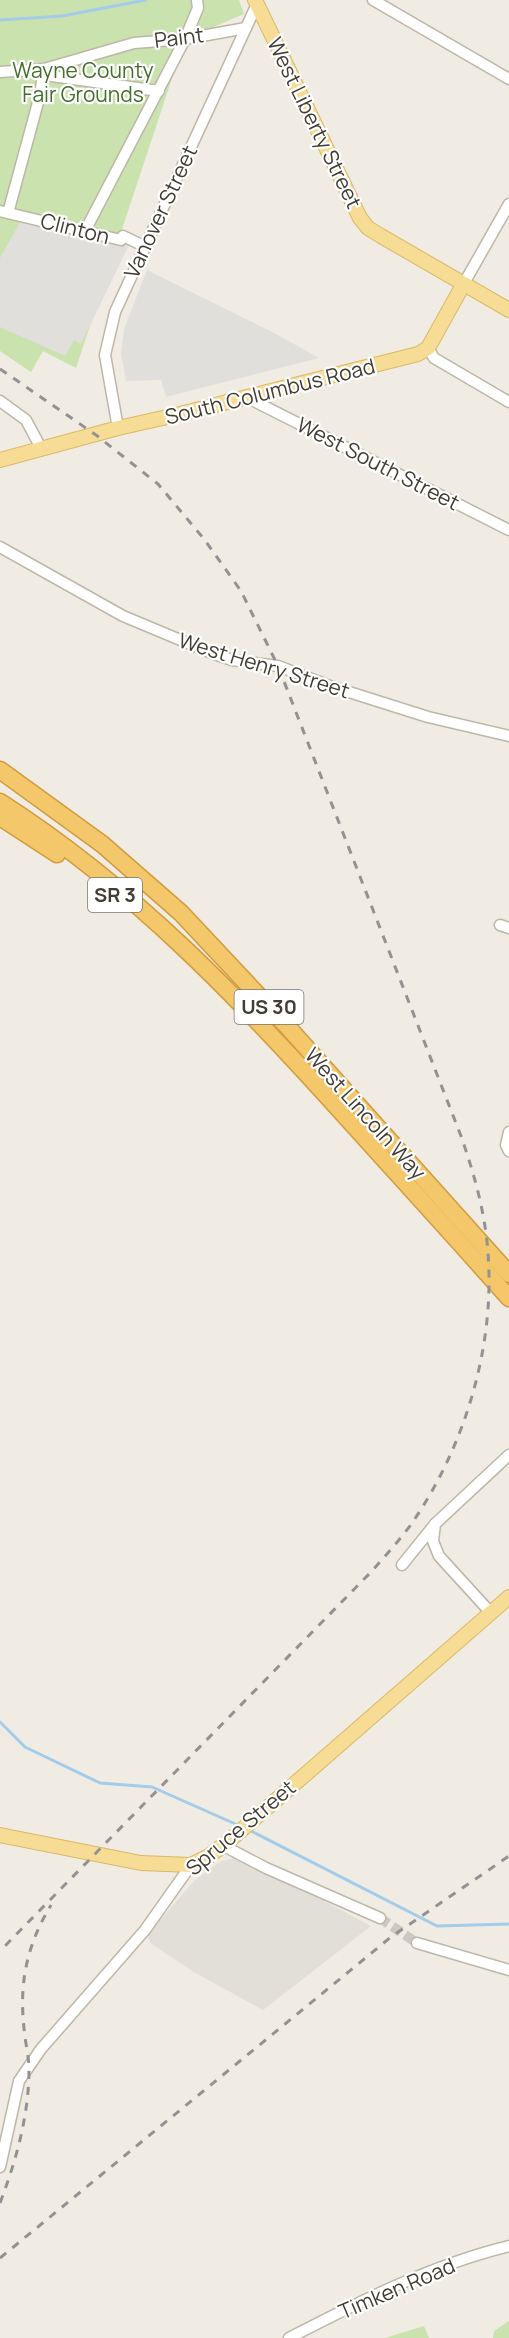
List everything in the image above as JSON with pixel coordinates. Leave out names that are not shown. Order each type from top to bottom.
[{"type":"highway","name":"West Lincoln Way","points":[[0,770],[102,844],[181,913],[286,1025],[509,1274]]},
{"type":"highway","name":"West Lincoln Way","points":[[0,802],[58,842],[122,891],[184,946],[281,1045],[509,1298]]},
{"type":"highway","name":"SR 3","points":[[0,817],[115,895],[222,984]]},
{"type":"main road","name":"West Liberty Street","points":[[256,2],[360,218],[369,228],[509,310]]},
{"type":"main road","points":[[428,348],[463,285]]},
{"type":"main road","name":"South Columbus Road","points":[[0,462],[118,428],[408,358],[428,348]]},
{"type":"main road","name":"Spruce Street","points":[[191,1865],[209,1857],[226,1843],[509,1597]]},
{"type":"main road","points":[[0,1835],[141,1863],[191,1865]]},
{"type":"street","points":[[85,231],[185,39],[198,8],[197,0]]},
{"type":"street","points":[[372,0],[509,80]]},
{"type":"street","name":"Vanover Street","points":[[118,428],[105,355],[115,312],[256,2]]},
{"type":"street","name":"Paint","points":[[44,69],[134,44],[185,39],[246,28]]},
{"type":"street","points":[[0,72],[44,69],[52,76],[159,92]]},
{"type":"street","points":[[4,212],[40,95],[44,69]]},
{"type":"street","points":[[463,285],[509,204]]},
{"type":"street","name":"Clinton","points":[[4,212],[121,240],[123,236],[146,247]]},
{"type":"street","points":[[428,348],[434,358],[509,402]]},
{"type":"street","name":"West South Street","points":[[248,398],[509,530]]},
{"type":"street","points":[[0,401],[26,420],[42,450]]},
{"type":"street","name":"West Henry Street","points":[[0,547],[123,616],[214,654],[232,660],[278,666],[330,686],[418,714],[509,736]]},
{"type":"street","points":[[509,1132],[506,1146],[509,1151]]},
{"type":"street","points":[[402,1565],[435,1524],[509,1455]]},
{"type":"street","points":[[435,1524],[434,1541],[439,1556],[491,1613]]},
{"type":"street","points":[[226,1843],[266,1868],[380,1918]]},
{"type":"street","name":"Spruce Street","points":[[0,2167],[19,2081],[41,2049],[145,1930],[191,1865]]},
{"type":"street","points":[[417,1943],[509,1970]]},
{"type":"street","name":"Timken Road","points":[[289,2338],[394,2287],[509,2246]]},
{"type":"shaded area","points":[[23,217],[121,240],[129,245],[81,344],[74,340],[65,356],[0,327],[0,258]]},
{"type":"shaded area","points":[[147,270],[278,335],[319,358],[166,397],[161,380],[126,381],[121,353],[124,329]]},
{"type":"shaded area","points":[[235,1858],[250,1862],[371,1926],[263,2010],[194,1972],[150,1943],[147,1935],[195,1880],[221,1861]]},
{"type":"green space","name":"Wayne County Fair Grounds","points":[[0,0],[239,0],[244,14],[185,39],[76,368],[43,351],[31,372],[0,351]]},
{"type":"green space","points":[[509,2321],[509,2338],[493,2338],[494,2331]]},
{"type":"green space","points":[[424,2326],[429,2338],[385,2338]]},
{"type":"waterway","points":[[0,20],[62,16],[146,0]]},
{"type":"waterway","points":[[0,1722],[25,1747],[100,1783],[152,1787],[240,1826]]},
{"type":"waterway","points":[[249,1830],[437,1926],[509,1924]]},
{"type":"tunnel","points":[[380,1918],[417,1943]]},
{"type":"railway","points":[[0,369],[96,435],[158,484],[204,539],[241,591],[278,666],[461,1136],[483,1215],[488,1255],[489,1295],[478,1375],[466,1415],[451,1453],[412,1523],[371,1572],[0,1951]]},
{"type":"railway","points":[[0,2258],[391,1937],[509,1856]]},
{"type":"railway","points":[[0,2203],[16,2154],[27,2103],[29,2069],[23,2011],[24,1979],[36,1935],[51,1905]]}]
